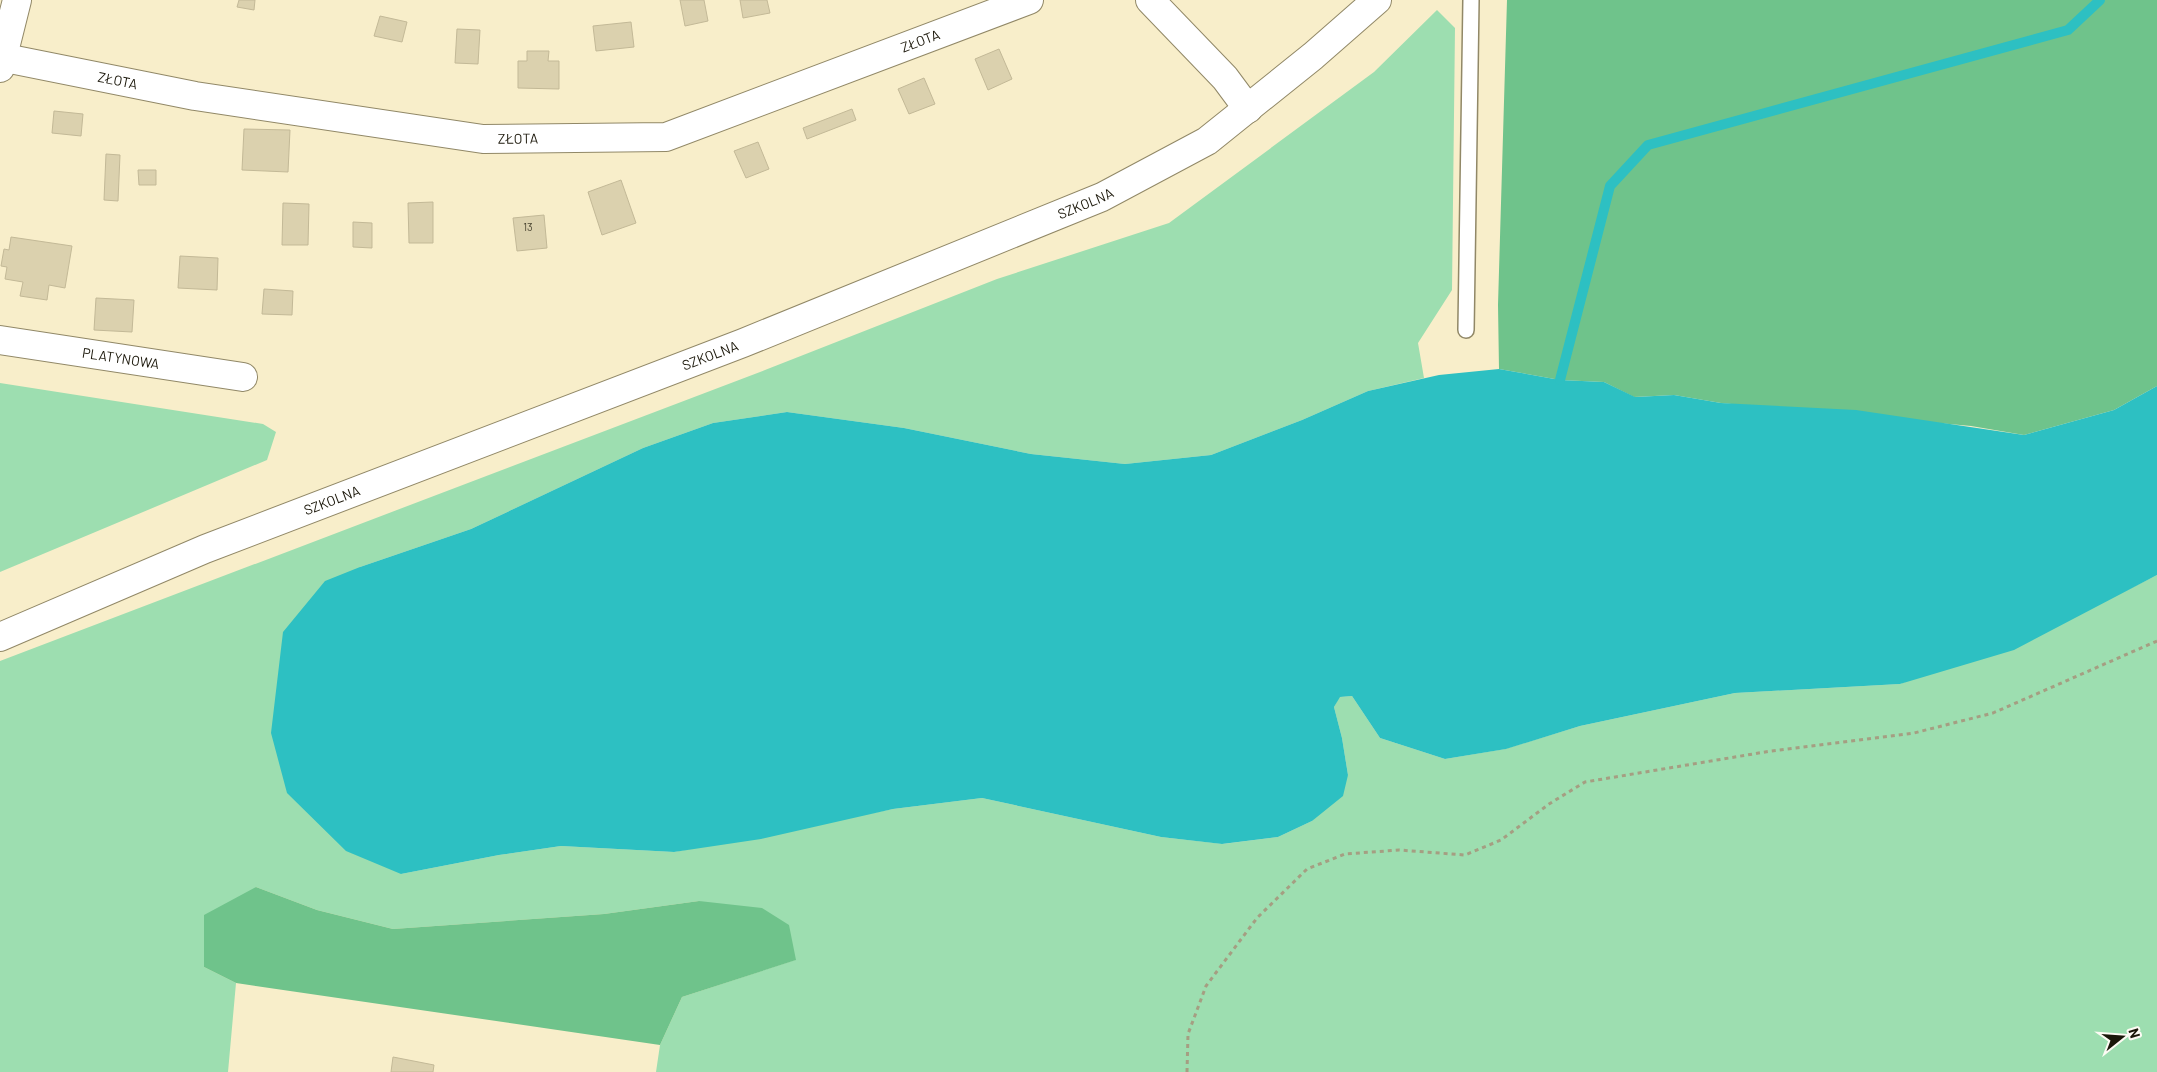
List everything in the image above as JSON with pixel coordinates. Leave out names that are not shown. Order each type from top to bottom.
[{"type":"street","points":[[1,61],[17,0]]},
{"type":"street","points":[[1150,0],[1225,78],[1248,109]]},
{"type":"street","name":"SZKOLNA","points":[[0,638],[205,549],[743,343],[1102,197],[1207,141],[1314,56],[1377,0]]},
{"type":"street","name":"ZŁOTA","points":[[1,61],[195,96],[482,139],[666,138],[1020,1]]},
{"type":"street","name":"PLATYNOWA","points":[[0,340],[243,377]]},
{"type":"lane","points":[[1466,330],[1471,0]]},
{"type":"path","points":[[1187,1072],[1188,1034],[1206,986],[1257,918],[1307,869],[1345,854],[1399,850],[1465,855],[1500,840],[1549,804],[1585,782],[1771,750],[1914,733],[1993,713],[2157,641]]},
{"type":"green space","points":[[1507,0],[2157,0],[2157,386],[2114,410],[2024,435],[1971,426],[1721,403],[1674,395],[1634,397],[1604,382],[1560,380],[1499,369],[1498,305]]},
{"type":"green space","points":[[1437,10],[1455,28],[1452,290],[1418,343],[1424,378],[1368,391],[1302,420],[1211,455],[1125,464],[1031,454],[904,428],[787,412],[713,423],[643,448],[471,529],[360,567],[401,874],[499,855],[561,846],[674,852],[893,809],[982,798],[1161,837],[1223,844],[1278,837],[1312,821],[1348,775],[1342,738],[1334,707],[1339,697],[1352,696],[1380,738],[1445,759],[1505,749],[1580,726],[1735,693],[1900,684],[2109,599],[2157,575],[2157,1072],[656,1072],[660,1045],[682,997],[795,960],[699,901],[604,914],[393,929],[317,910],[256,887],[204,967],[236,983],[228,1072],[0,1072],[0,661],[765,370],[997,279],[1169,223],[1374,72]]},
{"type":"green space","points":[[0,383],[263,424],[276,432],[267,460],[0,572]]},
{"type":"green space","points":[[256,887],[317,910],[393,929],[604,914],[699,901],[762,908],[789,925],[796,960],[682,997],[660,1045],[236,983],[204,967],[204,915]]},
{"type":"water","points":[[1499,369],[1560,380],[1604,382],[1635,397],[1674,395],[1721,403],[1856,410],[2024,435],[2114,410],[2157,386],[2157,575],[2014,650],[1900,684],[1735,693],[1580,726],[1506,749],[1445,759],[1380,738],[1352,696],[1340,697],[1334,707],[1342,738],[1348,775],[1343,796],[1312,821],[1278,837],[1222,844],[1161,837],[982,798],[893,809],[761,839],[674,852],[561,846],[499,855],[401,874],[346,851],[287,793],[271,733],[283,632],[325,581],[471,529],[643,448],[713,423],[787,412],[904,428],[1031,454],[1125,464],[1211,455],[1302,420],[1368,391],[1439,375]]},
{"type":"building","points":[[239,0],[255,0],[254,10],[237,7]]},
{"type":"building","points":[[680,0],[704,0],[708,21],[685,26]]},
{"type":"building","points":[[740,0],[767,0],[770,13],[743,18]]},
{"type":"building","points":[[380,16],[407,22],[402,42],[374,36]]},
{"type":"building","points":[[631,22],[634,47],[596,51],[593,26]]},
{"type":"building","points":[[457,29],[480,30],[478,64],[455,63]]},
{"type":"building","points":[[999,49],[1012,79],[988,90],[975,59]]},
{"type":"building","points":[[527,51],[549,51],[548,61],[559,61],[559,89],[518,88],[518,61],[527,61]]},
{"type":"building","points":[[924,78],[935,104],[909,114],[898,89]]},
{"type":"building","points":[[852,109],[856,120],[807,139],[803,128]]},
{"type":"building","points":[[54,111],[83,114],[81,136],[52,133]]},
{"type":"building","points":[[244,129],[290,130],[288,172],[242,170]]},
{"type":"building","points":[[758,142],[769,169],[746,178],[734,151]]},
{"type":"building","points":[[106,154],[120,155],[118,201],[104,200]]},
{"type":"building","points":[[138,170],[156,170],[156,185],[139,185]]},
{"type":"building","points":[[621,180],[636,223],[602,235],[588,192]]},
{"type":"building","points":[[433,202],[433,243],[409,243],[408,203]]},
{"type":"building","points":[[283,203],[309,204],[308,245],[282,245]]},
{"type":"building","points":[[544,215],[547,248],[517,251],[513,218]]},
{"type":"building","points":[[353,222],[372,223],[372,248],[353,247]]},
{"type":"building","points":[[11,237],[72,246],[65,288],[49,285],[47,300],[20,296],[23,282],[5,279],[7,267],[1,266],[4,249],[9,250]]},
{"type":"building","points":[[180,256],[218,258],[217,290],[178,288]]},
{"type":"building","points":[[264,289],[293,291],[292,315],[262,314]]},
{"type":"building","points":[[96,298],[134,300],[132,332],[94,330]]},
{"type":"building","points":[[393,1057],[434,1065],[433,1072],[391,1072]]},
{"type":"waterway","points":[[1560,380],[1610,186],[1648,145],[2068,30],[2100,0]]}]
